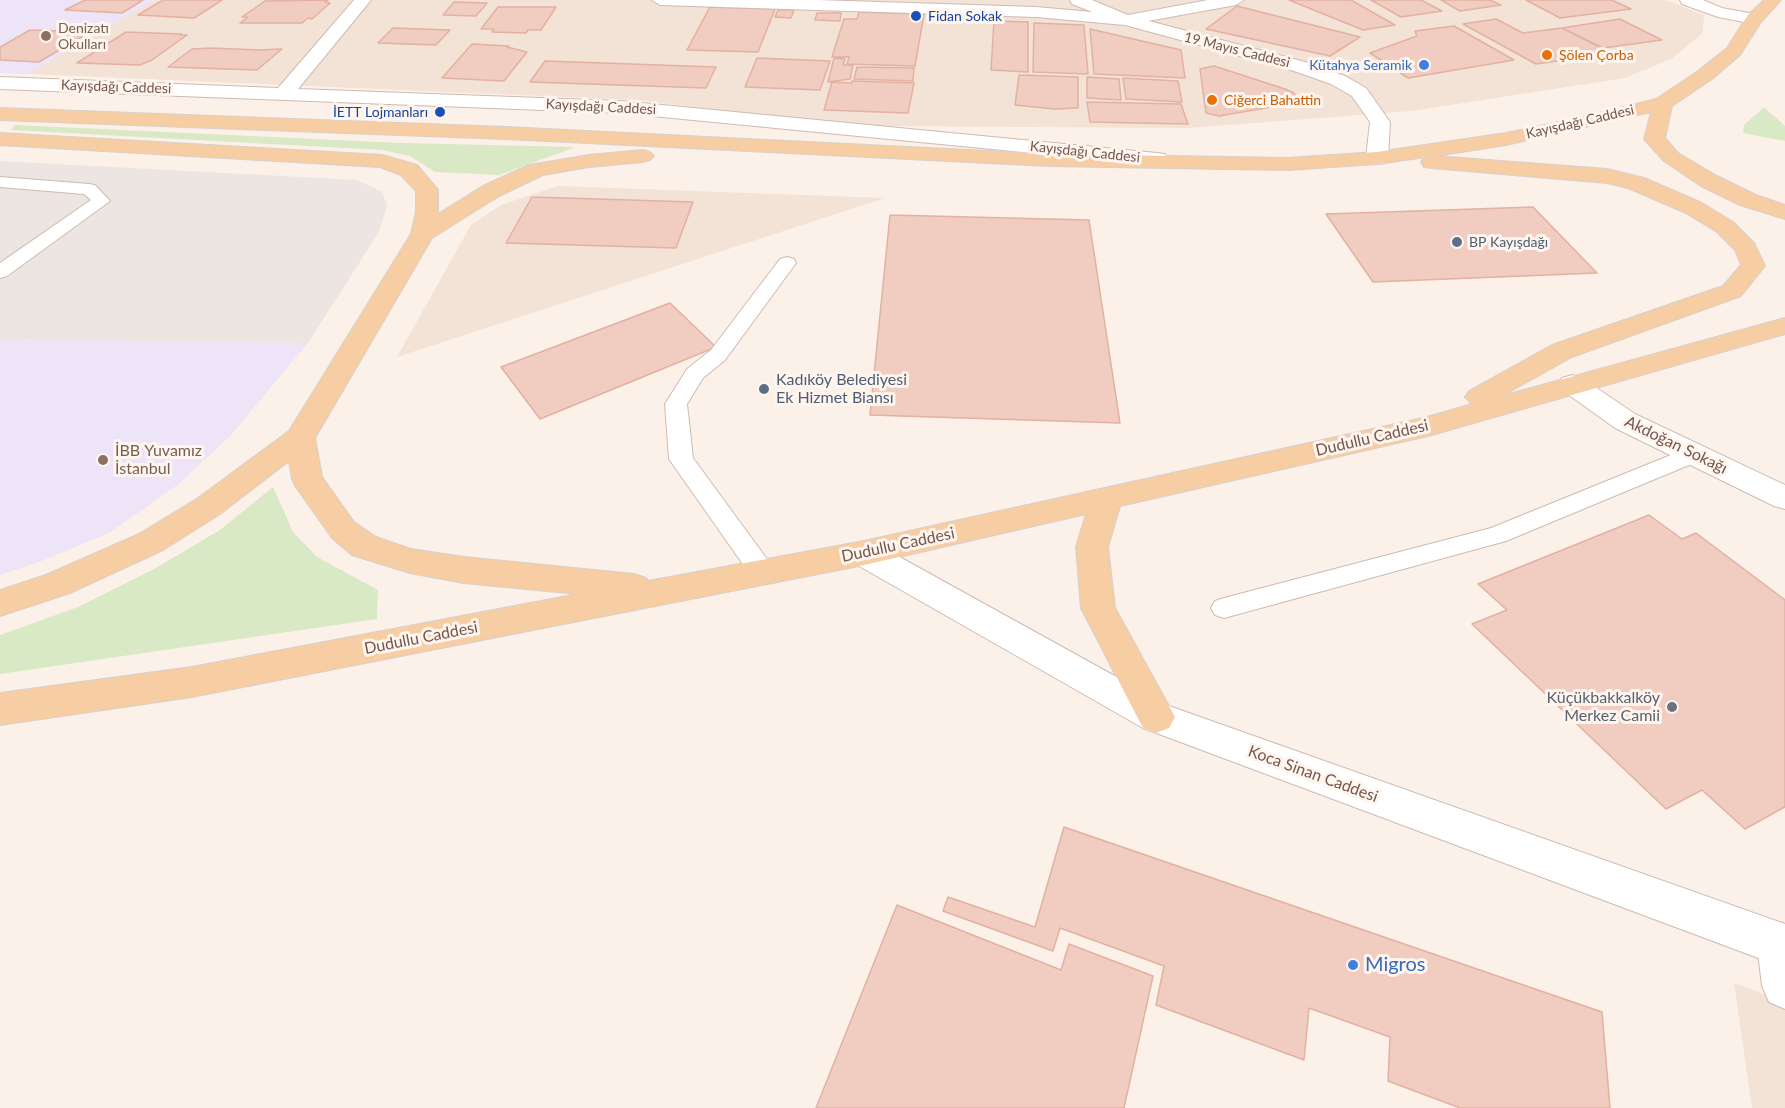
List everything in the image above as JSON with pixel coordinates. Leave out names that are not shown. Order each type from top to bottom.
[{"type":"main road","name":"Kayışdağı Caddesi","points":[[0,114],[516,133],[1029,159],[1288,164],[1377,158],[1517,136],[1589,122],[1663,103],[1705,75],[1734,51],[1754,19],[1773,0]]},
{"type":"main road","points":[[1663,103],[1654,139],[1671,157],[1709,181],[1748,200],[1785,212]]},
{"type":"main road","points":[[0,139],[382,162],[410,170],[427,190],[427,212],[423,234],[300,438],[208,506],[151,542],[58,584],[0,603]]},
{"type":"main road","points":[[423,234],[490,191],[537,170],[589,161],[643,156],[861,149]]},
{"type":"main road","points":[[1377,158],[1607,176],[1636,183],[1685,203],[1725,227],[1746,248],[1753,266],[1732,291],[1562,351],[1428,426]]},
{"type":"main road","name":"Dudullu Caddesi","points":[[0,709],[192,682],[864,553],[1428,426],[1785,326]]},
{"type":"main road","points":[[300,438],[307,479],[343,530],[364,546],[410,561],[464,570],[672,591]]},
{"type":"main road","points":[[1106,499],[1092,547],[1098,608],[1156,717]]},
{"type":"street","points":[[284,93],[363,0]]},
{"type":"street","points":[[660,0],[1036,12],[1126,20],[1236,0]]},
{"type":"street","name":"19 Mayıs Caddesi","points":[[1078,0],[1126,20],[1298,66],[1338,80],[1359,92],[1380,123],[1377,158]]},
{"type":"street","points":[[1688,0],[1718,12],[1754,19]]},
{"type":"street","name":"Kayışdağı Caddesi","points":[[0,83],[621,107],[1200,164]]},
{"type":"street","name":"Akdoğan Sokağı","points":[[1572,384],[1625,421],[1785,498]]},
{"type":"street","name":"Koca Sinan Caddesi","points":[[864,553],[1156,717],[1783,958]]},
{"type":"lane","points":[[0,182],[89,189],[101,201],[0,272]]},
{"type":"lane","points":[[763,573],[681,459],[676,404],[695,374],[718,355],[787,263]]},
{"type":"lane","points":[[1224,608],[1497,535],[1693,454]]},
{"type":"shaded area","name":"Denizatı Okulları","points":[[0,0],[155,0],[27,74],[0,73]]},
{"type":"shaded area","points":[[155,0],[1666,0],[1704,15],[1703,33],[1671,59],[1625,78],[1412,111],[1188,128],[860,126],[636,100],[27,74]]},
{"type":"shaded area","points":[[0,161],[357,180],[382,192],[387,205],[379,232],[308,343],[0,339]]},
{"type":"shaded area","points":[[558,186],[885,198],[397,357],[471,225],[501,205]]},
{"type":"shaded area","name":"İBB Yuvamız İstanbul","points":[[0,339],[308,343],[231,435],[179,484],[109,533],[39,562],[0,575]]},
{"type":"shaded area","points":[[1734,983],[1785,1002],[1785,1108],[1752,1108]]},
{"type":"green space","points":[[1764,107],[1785,126],[1785,141],[1743,133],[1744,125]]},
{"type":"green space","points":[[15,125],[401,143],[576,147],[499,175],[435,172],[410,156],[382,150],[11,130]]},
{"type":"green space","points":[[273,487],[293,532],[317,557],[378,590],[377,619],[0,674],[0,635],[78,607],[154,569],[220,530]]},
{"type":"building","points":[[85,0],[143,0],[122,13],[65,10]]},
{"type":"building","points":[[163,0],[222,0],[194,18],[138,15]]},
{"type":"building","points":[[328,0],[325,2],[330,3],[312,19],[308,18],[302,23],[240,23],[248,17],[242,17],[265,1]]},
{"type":"building","points":[[1289,0],[1351,0],[1395,25],[1363,30]]},
{"type":"building","points":[[1371,0],[1421,0],[1442,11],[1401,17]]},
{"type":"building","points":[[1441,0],[1490,0],[1501,5],[1460,11]]},
{"type":"building","points":[[1526,0],[1612,0],[1631,9],[1560,18]]},
{"type":"building","points":[[454,2],[487,3],[476,16],[443,15]]},
{"type":"building","points":[[1237,6],[1360,37],[1330,56],[1206,29]]},
{"type":"building","points":[[498,7],[556,7],[541,30],[528,30],[526,33],[492,32],[494,29],[481,29]]},
{"type":"building","points":[[710,7],[775,9],[758,52],[687,50]]},
{"type":"building","points":[[778,10],[794,10],[791,18],[775,17]]},
{"type":"building","points":[[859,12],[924,14],[915,66],[847,64],[849,57],[832,57],[844,19],[857,19]]},
{"type":"building","points":[[817,13],[841,13],[840,21],[815,20]]},
{"type":"building","points":[[1496,19],[1523,33],[1562,28],[1611,53],[1536,64],[1463,24]]},
{"type":"building","points":[[1620,19],[1662,40],[1603,48],[1562,28]]},
{"type":"building","points":[[994,21],[1028,22],[1028,72],[991,70]]},
{"type":"building","points":[[1034,23],[1084,25],[1088,74],[1033,72]]},
{"type":"building","points":[[1454,26],[1514,60],[1408,78],[1370,53],[1417,36],[1415,31]]},
{"type":"building","points":[[393,28],[450,30],[436,45],[378,43]]},
{"type":"building","points":[[1090,29],[1181,50],[1185,78],[1094,74]]},
{"type":"building","points":[[30,30],[90,32],[39,62],[0,60],[0,47]]},
{"type":"building","points":[[126,32],[187,35],[152,60],[140,65],[77,63]]},
{"type":"building","points":[[472,44],[509,46],[507,47],[527,52],[504,81],[442,78]]},
{"type":"building","points":[[192,49],[282,49],[257,70],[168,67]]},
{"type":"building","points":[[757,58],[830,61],[820,90],[745,87]]},
{"type":"building","points":[[834,58],[845,59],[843,65],[853,65],[850,79],[828,82]]},
{"type":"building","points":[[545,61],[716,67],[706,88],[530,82]]},
{"type":"building","points":[[1214,66],[1285,89],[1294,93],[1296,97],[1283,105],[1219,116],[1206,113],[1200,69]]},
{"type":"building","points":[[857,67],[914,68],[913,81],[854,79]]},
{"type":"building","points":[[1019,75],[1078,77],[1078,108],[1054,109],[1015,105]]},
{"type":"building","points":[[1087,77],[1119,79],[1121,100],[1087,98]]},
{"type":"building","points":[[1123,78],[1178,81],[1182,102],[1126,99]]},
{"type":"building","points":[[852,81],[914,83],[908,113],[824,110],[832,82],[852,83]]},
{"type":"building","points":[[1087,102],[1181,104],[1188,124],[1090,122]]},
{"type":"building","points":[[532,197],[693,202],[676,248],[506,243]]},
{"type":"building","points":[[1533,207],[1597,273],[1373,282],[1326,214]]},
{"type":"building","points":[[890,215],[1089,220],[1120,423],[870,415]]},
{"type":"building","points":[[670,303],[716,347],[540,419],[501,367]]},
{"type":"building","name":"Küçükbakkalköy Merkez Camii","points":[[1649,515],[1682,539],[1696,533],[1785,600],[1785,807],[1745,829],[1702,790],[1666,809],[1472,624],[1507,610],[1478,584]]},
{"type":"building","points":[[1064,827],[1602,1012],[1610,1108],[1460,1108],[1388,1081],[1390,1037],[1309,1008],[1304,1060],[1156,1005],[1164,966],[1060,928],[1053,951],[943,911],[948,897],[1035,927]]},
{"type":"building","points":[[897,905],[1061,970],[1069,944],[1153,976],[1124,1108],[816,1108]]},
{"type":"place","name":"Fidan Sokak","points":[[916,16]]},
{"type":"place","name":"Denizatı Okulları","points":[[46,36]]},
{"type":"place","name":"Şölen Çorba","points":[[1547,55]]},
{"type":"place","name":"Kütahya Seramik","points":[[1424,65]]},
{"type":"place","name":"Ciğerci Bahattin","points":[[1212,100]]},
{"type":"place","name":"İETT Lojmanları","points":[[440,112]]},
{"type":"place","name":"BP Kayışdağı","points":[[1457,242]]},
{"type":"place","name":"Kadıköy Belediyesi Ek Hizmet Biansı","points":[[764,389]]},
{"type":"place","name":"İBB Yuvamız İstanbul","points":[[103,460]]},
{"type":"place","name":"Küçükbakkalköy Merkez Camii","points":[[1672,707]]},
{"type":"place","name":"Migros","points":[[1353,965]]}]
